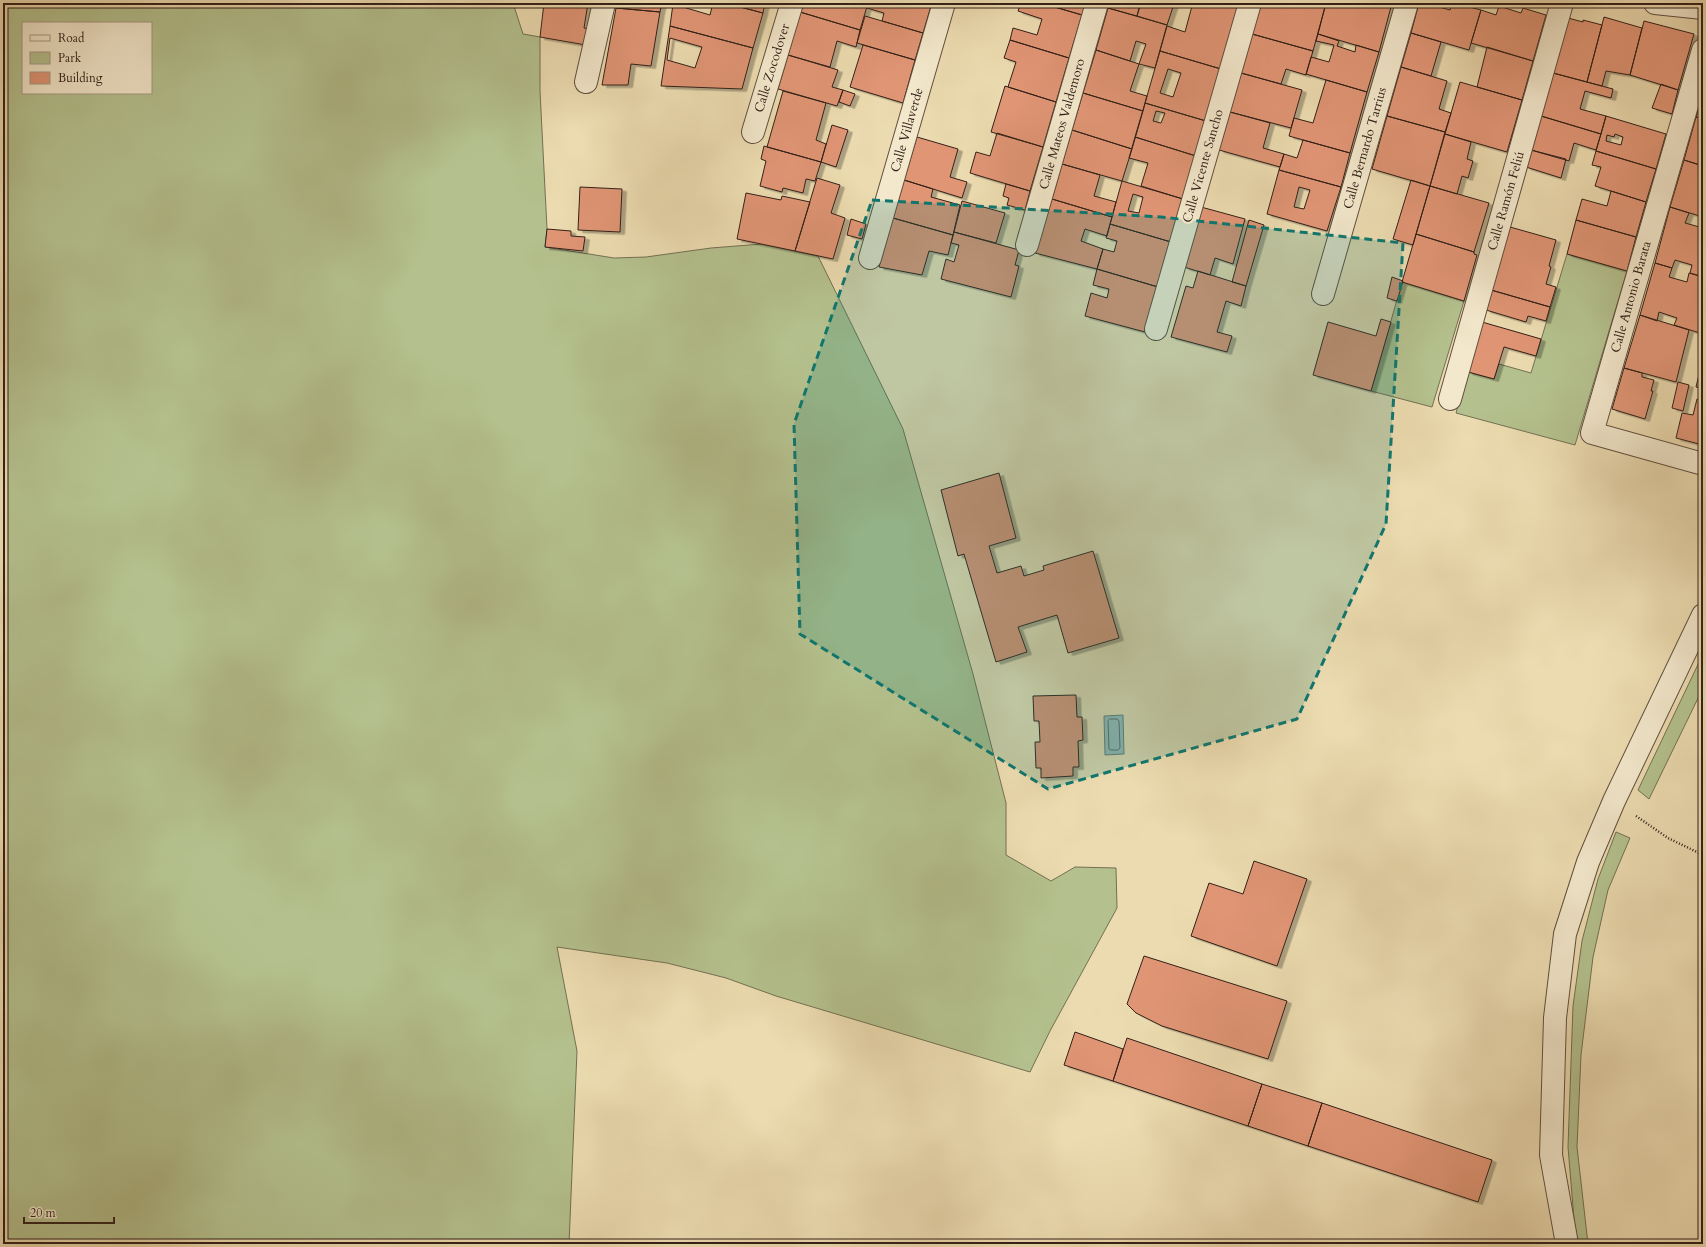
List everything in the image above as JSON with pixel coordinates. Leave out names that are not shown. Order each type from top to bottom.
[{"type":"street","points":[[586,82],[604,3]]},
{"type":"street","name":"Calle Zocodover","points":[[753,132],[792,3]]},
{"type":"street","name":"Calle Villaverde","points":[[870,258],[944,3]]},
{"type":"street","name":"Calle Mateos Valdemoro","points":[[1027,245],[1097,3]]},
{"type":"street","name":"Calle Vicente Sancho","points":[[1156,329],[1250,3]]},
{"type":"street","name":"Calle Bernardo Tarrius","points":[[1323,294],[1407,3]]},
{"type":"street","name":"Calle Ramón Feliú","points":[[1450,399],[1562,3]]},
{"type":"street","points":[[1655,3],[1703,8]]},
{"type":"street","name":"Calle Antonio Barata","points":[[1703,50],[1592,433],[1703,464]]},
{"type":"street","points":[[1567,1244],[1552,1155],[1555,1018],[1565,934],[1588,862],[1614,801],[1703,615]]},
{"type":"path","points":[[1614,801],[1668,838],[1703,855]]},
{"type":"highlighted area","points":[[872,200],[1161,217],[1403,243],[1386,524],[1297,719],[1048,789],[800,634],[794,424]]},
{"type":"green space","points":[[3,3],[513,3],[523,34],[540,37],[540,91],[547,229],[545,247],[614,258],[646,257],[711,248],[762,244],[818,256],[903,429],[973,674],[1006,803],[1006,855],[1051,881],[1075,867],[1116,868],[1117,908],[1050,1031],[1030,1072],[776,996],[726,978],[667,963],[557,947],[577,1051],[569,1244],[3,1244]]},
{"type":"green space","points":[[1567,254],[1627,271],[1575,445],[1456,413],[1468,372],[1494,379],[1499,364],[1531,373]]},
{"type":"green space","points":[[1402,282],[1464,301],[1432,407],[1371,391]]},
{"type":"green space","points":[[1703,654],[1703,688],[1649,799],[1638,790]]},
{"type":"green space","points":[[1616,832],[1630,838],[1608,890],[1593,957],[1581,1055],[1577,1147],[1588,1244],[1578,1244],[1574,1219],[1568,1147],[1573,1006],[1582,941],[1598,879]]},
{"type":"water","points":[[1123,715],[1124,754],[1105,755],[1104,716]]},
{"type":"building","points":[[544,3],[588,3],[584,28],[589,29],[586,45],[540,37]]},
{"type":"building","points":[[617,3],[662,3],[660,12],[616,8]]},
{"type":"building","points":[[713,3],[725,3],[763,13],[753,48],[670,26],[673,4],[710,15]]},
{"type":"building","points":[[725,3],[765,3],[763,13]]},
{"type":"building","points":[[803,3],[868,3],[860,30],[800,12]]},
{"type":"building","points":[[868,3],[918,3],[931,6],[923,33],[882,21],[884,13],[867,8]]},
{"type":"building","points":[[1021,3],[1041,3],[1082,15],[1069,58],[1010,40],[1013,28],[1037,35],[1042,19],[1018,11]]},
{"type":"building","points":[[1041,3],[1086,3],[1082,15]]},
{"type":"building","points":[[1110,3],[1141,3],[1137,16],[1108,8]]},
{"type":"building","points":[[1151,3],[1174,4],[1167,25],[1137,16],[1140,4],[1150,7]]},
{"type":"building","points":[[1181,3],[1240,3],[1221,69],[1160,51],[1167,26],[1185,32],[1192,6]]},
{"type":"building","points":[[1261,3],[1326,3],[1313,51],[1252,34]]},
{"type":"building","points":[[1326,3],[1392,3],[1379,52],[1318,34]]},
{"type":"building","points":[[1419,3],[1425,3],[1450,10],[1452,3],[1454,3],[1481,10],[1469,50],[1411,33]]},
{"type":"building","points":[[1499,6],[1521,13],[1523,8],[1546,15],[1533,61],[1471,43],[1481,10],[1496,15]]},
{"type":"building","points":[[616,8],[660,12],[651,66],[631,64],[628,85],[602,85]]},
{"type":"building","points":[[1108,8],[1167,25],[1155,68],[1139,64],[1146,44],[1136,41],[1130,61],[1096,50]]},
{"type":"building","points":[[800,12],[860,30],[856,47],[837,41],[830,67],[788,55]]},
{"type":"building","points":[[865,16],[923,33],[915,60],[857,43]]},
{"type":"building","points":[[1604,17],[1642,28],[1630,75],[1606,71],[1602,86],[1587,82]]},
{"type":"building","points":[[1568,18],[1602,25],[1587,82],[1553,73]]},
{"type":"building","points":[[1644,21],[1694,34],[1678,90],[1630,75]]},
{"type":"building","points":[[670,26],[753,48],[742,89],[661,86]],"holes":[[[670,38],[702,47],[695,68],[667,60]]]},
{"type":"building","points":[[1411,33],[1441,42],[1431,76],[1401,67]]},
{"type":"building","points":[[1252,34],[1313,51],[1306,75],[1286,69],[1281,84],[1241,73]]},
{"type":"building","points":[[1318,34],[1339,41],[1337,46],[1355,52],[1356,45],[1379,52],[1367,92],[1306,74],[1311,57],[1329,62],[1334,45],[1316,41]]},
{"type":"building","points":[[1010,40],[1069,58],[1056,102],[1008,87],[1016,62],[1004,58]]},
{"type":"building","points":[[863,45],[915,60],[903,103],[850,87]]},
{"type":"building","points":[[1487,47],[1533,61],[1522,100],[1477,87]]},
{"type":"building","points":[[1096,50],[1139,64],[1130,91],[1147,96],[1143,111],[1083,93]]},
{"type":"building","points":[[1160,51],[1221,69],[1206,121],[1145,103]],"holes":[[[1168,69],[1181,73],[1173,97],[1160,93]]]},
{"type":"building","points":[[788,55],[838,70],[832,87],[843,90],[837,106],[778,89]]},
{"type":"building","points":[[1401,67],[1447,81],[1439,109],[1451,113],[1445,132],[1387,116]]},
{"type":"building","points":[[1241,73],[1302,90],[1291,128],[1230,112]]},
{"type":"building","points":[[1553,73],[1613,89],[1611,98],[1585,91],[1580,109],[1606,116],[1601,134],[1541,116]]},
{"type":"building","points":[[1326,80],[1367,92],[1350,153],[1289,136],[1294,118],[1313,123]]},
{"type":"building","points":[[1460,82],[1522,100],[1507,152],[1445,134]]},
{"type":"building","points":[[1661,84],[1678,90],[1672,114],[1652,108]]},
{"type":"building","points":[[1005,86],[1056,102],[1043,147],[991,132]]},
{"type":"building","points":[[843,90],[855,94],[850,106],[839,102]]},
{"type":"building","points":[[783,91],[826,103],[816,140],[826,144],[821,162],[767,147]]},
{"type":"building","points":[[1703,92],[1703,119],[1696,117]]},
{"type":"building","points":[[1083,93],[1143,111],[1132,149],[1072,130]]},
{"type":"building","points":[[1145,103],[1206,121],[1196,156],[1135,137]],"holes":[[[1156,111],[1165,113],[1161,123],[1153,121]]]},
{"type":"building","points":[[1230,112],[1270,123],[1263,148],[1284,154],[1280,167],[1219,150]]},
{"type":"building","points":[[1387,116],[1445,132],[1430,186],[1372,169]]},
{"type":"building","points":[[1541,116],[1601,134],[1596,150],[1574,143],[1569,161],[1531,150]]},
{"type":"building","points":[[1606,116],[1666,134],[1656,169],[1596,151]],"holes":[[[1615,134],[1623,137],[1621,145],[1606,141],[1607,135],[1614,137]]]},
{"type":"building","points":[[1696,117],[1703,119],[1703,166],[1684,160]]},
{"type":"building","points":[[832,125],[848,130],[836,167],[821,162]]},
{"type":"building","points":[[1072,130],[1132,149],[1122,181],[1062,164]]},
{"type":"building","points":[[997,133],[1043,147],[1030,191],[970,173],[976,152],[990,156]]},
{"type":"building","points":[[1445,134],[1471,142],[1467,159],[1473,161],[1468,178],[1462,176],[1457,194],[1430,186]]},
{"type":"building","points":[[917,137],[958,149],[950,177],[967,182],[962,198],[904,180]]},
{"type":"building","points":[[1135,137],[1196,156],[1183,199],[1141,186],[1148,163],[1129,158]]},
{"type":"building","points":[[1303,140],[1350,153],[1341,187],[1279,170],[1284,154],[1297,158]]},
{"type":"building","points":[[764,146],[821,162],[815,181],[806,179],[803,193],[783,188],[782,192],[760,186],[766,161],[761,159]]},
{"type":"building","points":[[1531,150],[1566,159],[1561,178],[1526,167]]},
{"type":"building","points":[[1596,151],[1656,169],[1646,202],[1595,186],[1601,167],[1592,165]]},
{"type":"building","points":[[1684,160],[1703,166],[1703,217],[1670,207]]},
{"type":"building","points":[[1062,164],[1100,175],[1094,196],[1116,202],[1112,217],[1052,199]]},
{"type":"building","points":[[1279,170],[1341,187],[1327,231],[1267,214]],"holes":[[[1299,187],[1310,190],[1304,209],[1294,207]]]},
{"type":"building","points":[[817,178],[840,185],[831,213],[845,218],[833,259],[795,251]]},
{"type":"building","points":[[904,180],[933,189],[931,197],[960,205],[953,235],[893,218]]},
{"type":"building","points":[[1411,180],[1430,186],[1413,245],[1393,239]]},
{"type":"building","points":[[1122,181],[1183,199],[1171,242],[1110,224]],"holes":[[[1133,194],[1143,197],[1139,213],[1128,211]]]},
{"type":"building","points":[[1006,184],[1030,191],[1025,210],[1007,205],[1009,198],[1003,196]]},
{"type":"building","points":[[1430,186],[1489,203],[1474,252],[1416,234]]},
{"type":"building","points":[[580,187],[622,189],[620,232],[578,230]]},
{"type":"building","points":[[1611,191],[1646,202],[1636,237],[1576,220],[1582,199],[1607,206]]},
{"type":"building","points":[[746,193],[781,200],[782,196],[810,202],[795,251],[737,239]]},
{"type":"building","points":[[1052,199],[1112,217],[1107,236],[1085,229],[1081,241],[1103,249],[1097,269],[1035,253]]},
{"type":"building","points":[[962,201],[1005,213],[996,243],[954,232]]},
{"type":"building","points":[[1201,207],[1245,219],[1233,264],[1215,258],[1210,275],[1184,267]]},
{"type":"building","points":[[1670,207],[1689,213],[1685,223],[1703,228],[1703,277],[1690,273],[1692,265],[1675,260],[1672,268],[1655,263]]},
{"type":"building","points":[[893,218],[953,235],[948,255],[929,251],[922,275],[879,267]]},
{"type":"building","points":[[851,219],[866,224],[862,239],[847,235]]},
{"type":"building","points":[[1249,220],[1264,225],[1246,286],[1232,282]]},
{"type":"building","points":[[1576,220],[1636,237],[1627,271],[1567,254]]},
{"type":"building","points":[[1110,224],[1171,242],[1158,287],[1097,269],[1103,249],[1114,252],[1117,241],[1106,238]]},
{"type":"building","points":[[1510,227],[1556,240],[1546,284],[1556,287],[1550,307],[1491,290]]},
{"type":"building","points":[[547,229],[571,231],[571,236],[585,237],[583,251],[545,247]]},
{"type":"building","points":[[954,232],[1019,250],[1015,265],[1019,266],[1011,297],[941,279],[946,259],[954,262],[959,245],[951,243]]},
{"type":"building","points":[[1416,234],[1474,252],[1474,254],[1477,255],[1464,301],[1402,282]]},
{"type":"building","points":[[1655,263],[1672,268],[1669,277],[1687,282],[1689,273],[1703,277],[1703,334],[1674,325],[1677,318],[1659,312],[1657,321],[1640,315]]},
{"type":"building","points":[[1097,269],[1158,287],[1145,332],[1085,316],[1091,293],[1107,298],[1109,289],[1093,285]]},
{"type":"building","points":[[1198,271],[1246,286],[1241,306],[1226,301],[1217,332],[1232,336],[1227,352],[1171,337],[1186,286],[1193,288]]},
{"type":"building","points":[[1392,277],[1403,281],[1397,301],[1387,298]]},
{"type":"building","points":[[1491,290],[1550,307],[1546,321],[1528,316],[1526,322],[1486,310]]},
{"type":"building","points":[[1640,315],[1689,330],[1676,382],[1624,368]]},
{"type":"building","points":[[1381,319],[1391,322],[1371,391],[1313,375],[1328,322],[1376,336]]},
{"type":"building","points":[[1482,322],[1541,339],[1536,356],[1504,347],[1494,379],[1468,372]]},
{"type":"building","points":[[1703,358],[1703,389],[1696,387]]},
{"type":"building","points":[[1624,368],[1642,373],[1642,377],[1654,380],[1651,391],[1653,391],[1645,419],[1612,409]]},
{"type":"building","points":[[1678,382],[1689,385],[1683,411],[1672,408]]},
{"type":"building","points":[[1702,388],[1703,445],[1676,438],[1682,413],[1693,415],[1697,399],[1700,399]]},
{"type":"building","points":[[999,473],[1016,538],[989,546],[997,573],[1021,566],[1024,576],[1044,570],[1043,566],[1093,551],[1119,638],[1068,653],[1057,615],[1018,627],[1027,652],[996,662],[964,554],[958,556],[941,490]]},
{"type":"building","points":[[1076,695],[1077,717],[1082,717],[1083,740],[1078,741],[1079,767],[1073,767],[1073,776],[1041,778],[1041,768],[1036,768],[1035,742],[1040,742],[1039,721],[1034,721],[1033,696]]},
{"type":"building","points":[[1254,861],[1307,879],[1277,966],[1191,936],[1209,883],[1243,894]]},
{"type":"building","points":[[1144,956],[1287,1001],[1268,1059],[1162,1026],[1136,1013],[1127,1004]]},
{"type":"building","points":[[1075,1032],[1123,1049],[1113,1081],[1064,1065]]},
{"type":"building","points":[[1127,1038],[1262,1084],[1248,1126],[1113,1081]]},
{"type":"building","points":[[1262,1084],[1322,1103],[1308,1146],[1248,1126]]},
{"type":"building","points":[[1322,1103],[1492,1160],[1478,1202],[1308,1146]]}]
